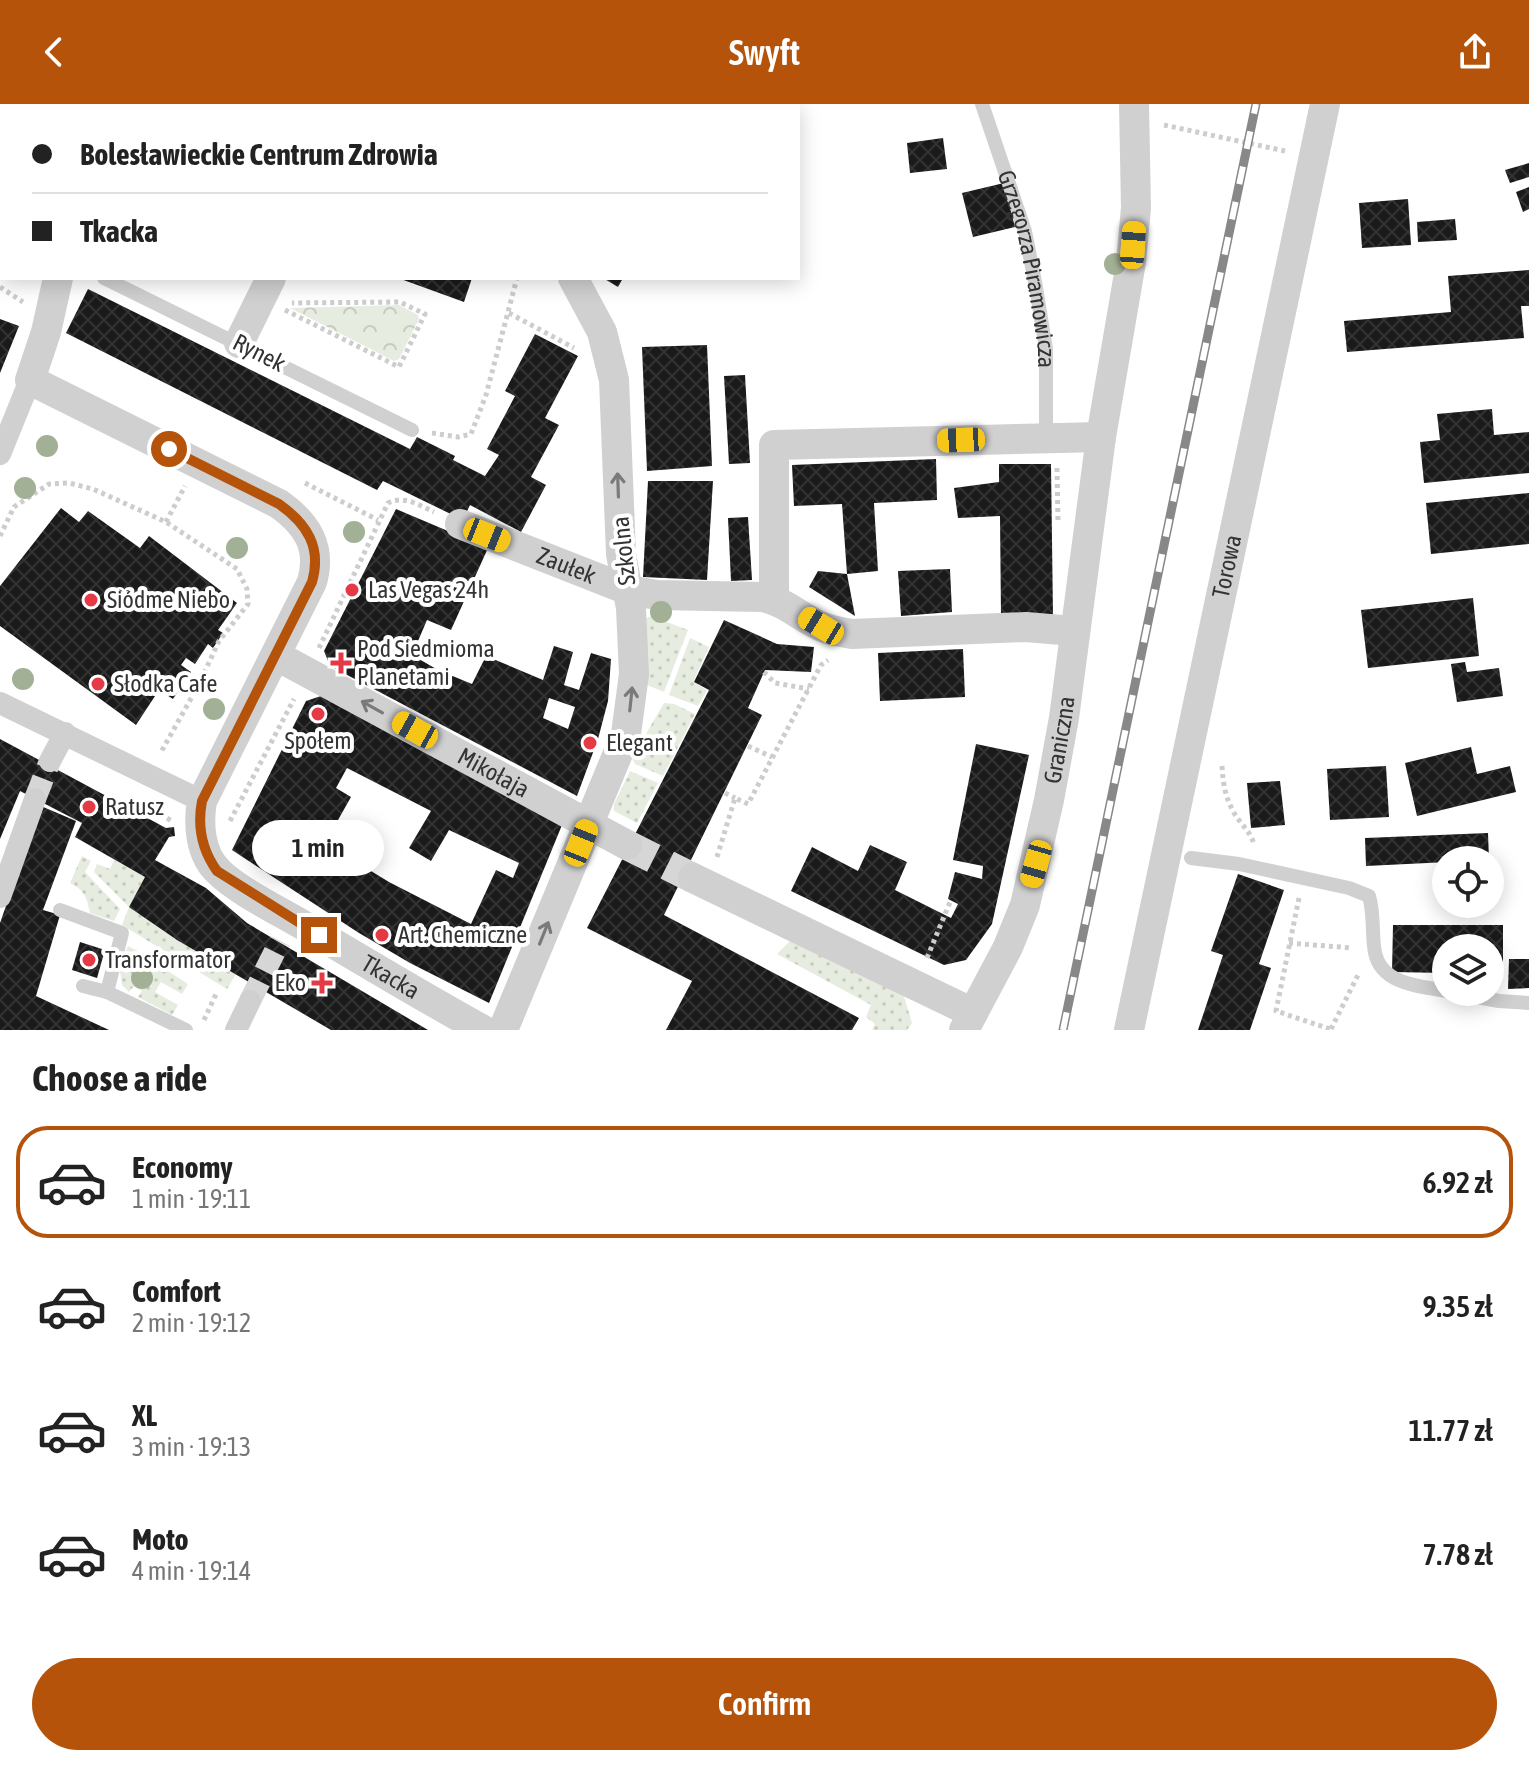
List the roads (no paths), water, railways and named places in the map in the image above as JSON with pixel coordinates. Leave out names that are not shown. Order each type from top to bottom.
[{"type":"street","name":"Graniczna","points":[[968,1021],[1008,947],[1025,905],[1064,718],[1101,437],[1131,262],[1136,208],[1134,104]]},
{"type":"street","name":"Torowa","points":[[1129,1030],[1325,104]]},
{"type":"street","points":[[239,343],[270,280]]},
{"type":"street","name":"Szkolna","points":[[503,1030],[626,734],[632,704],[634,674],[628,590],[621,554],[614,380],[602,332],[574,280]]},
{"type":"street","points":[[0,454],[46,332],[51,281]]},
{"type":"street","name":"Tkacka","points":[[30,380],[279,504],[296,516],[313,541],[316,568],[312,582],[202,801],[200,835],[217,871],[291,919],[483,1030]]},
{"type":"street","points":[[774,599],[774,445],[1101,437]]},
{"type":"street","name":"Zaułek","points":[[460,524],[628,590]]},
{"type":"street","points":[[628,590],[657,595],[774,599],[821,626],[852,634],[1026,627],[1074,631]]},
{"type":"street","name":"Mikołaja","points":[[277,656],[627,845]]},
{"type":"street","points":[[0,703],[202,801]]},
{"type":"street","points":[[50,761],[65,733]]},
{"type":"street","points":[[0,897],[35,799]]},
{"type":"street","points":[[704,870],[968,1021]]},
{"type":"street","points":[[236,1030],[250,1001]]},
{"type":"lane","name":"Grzegorza Piramowicza","points":[[982,104],[1025,231],[1036,287],[1046,349],[1046,437]]},
{"type":"lane","name":"Rynek","points":[[108,280],[412,430]]},
{"type":"lane","points":[[1191,858],[1349,888],[1369,896],[1374,913],[1374,948],[1378,965],[1387,976],[1432,988]]},
{"type":"lane","points":[[60,910],[122,933],[107,992]]},
{"type":"lane","points":[[83,986],[107,992],[186,1030]]},
{"type":"lane","points":[[1504,1001],[1529,1003]]},
{"type":"tunnel","points":[[35,799],[50,761]]},
{"type":"tunnel","points":[[627,845],[693,878]]},
{"type":"tunnel","points":[[250,1001],[280,941]]},
{"type":"railway","points":[[1063,1030],[1256,104]]},
{"type":"place","name":"Las Vegas 24h","points":[[352,590]]},
{"type":"place","name":"Siódme Niebo","points":[[91,600]]},
{"type":"place","name":"Pod Siedmioma Planetami","points":[[341,663]]},
{"type":"place","name":"Słodka Cafe","points":[[98,684]]},
{"type":"place","name":"Społem","points":[[318,714]]},
{"type":"place","name":"Elegant","points":[[590,743]]},
{"type":"place","name":"Ratusz","points":[[89,807]]},
{"type":"place","name":"Art. Chemiczne","points":[[382,935]]},
{"type":"place","name":"Transformator","points":[[89,960]]},
{"type":"place","name":"Eko","points":[[322,983]]}]
